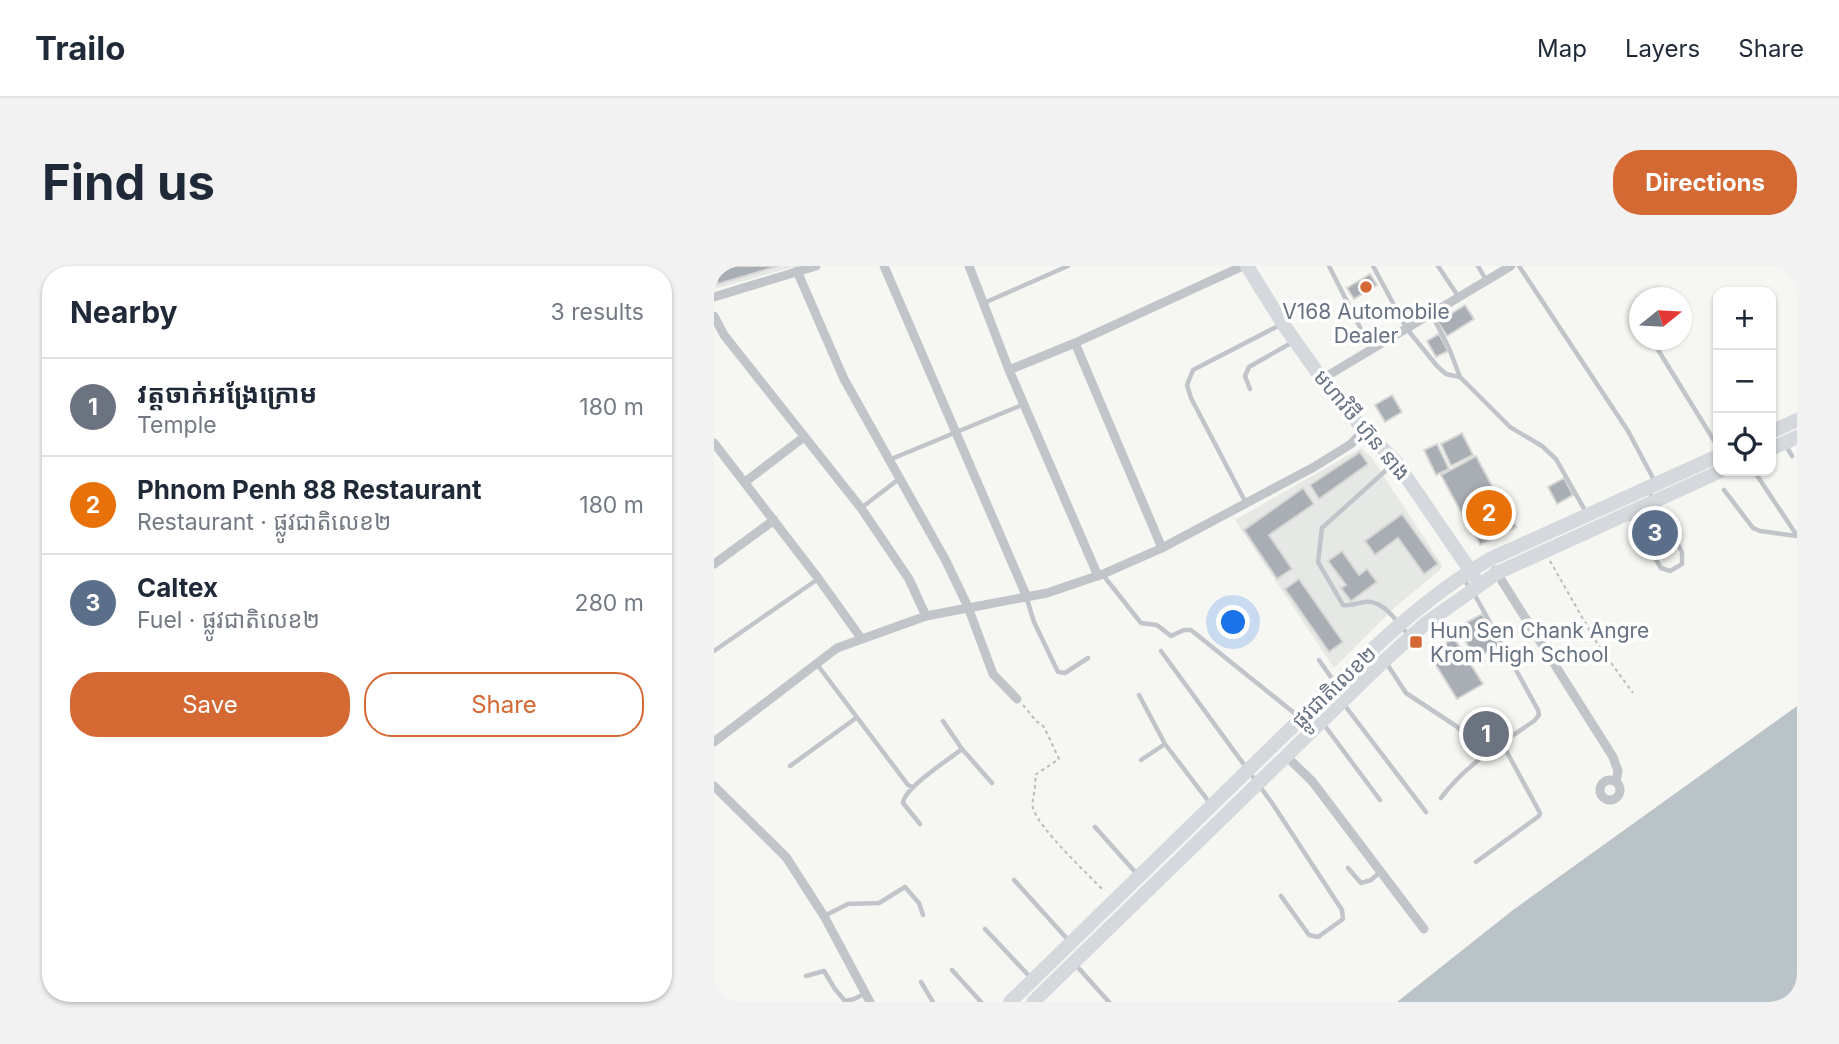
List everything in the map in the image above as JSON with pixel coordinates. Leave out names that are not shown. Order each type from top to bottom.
[{"type":"main road","name":"មហាវិថី ហ៊ុន នាង","points":[[1245,266],[1322,379],[1364,430],[1396,462],[1475,587]]},
{"type":"main road","points":[[1776,430],[1797,420]]},
{"type":"main road","name":"ផ្លូវជាតិលេខ២","points":[[1033,1002],[1410,637],[1497,573],[1545,551],[1713,459]]},
{"type":"main road","name":"ផ្លូវជាតិលេខ២","points":[[1653,491],[1713,473]]},
{"type":"main road","name":"ផ្លូវជាតិលេខ២","points":[[1010,1002],[1399,624],[1466,573],[1489,559],[1588,514],[1625,506]]},
{"type":"main road","points":[[1180,836],[1191,849]]},
{"type":"main road","points":[[1092,922],[1103,934]]},
{"type":"street","points":[[714,297],[816,266]]},
{"type":"street","points":[[884,266],[1026,596]]},
{"type":"street","points":[[970,266],[1023,404],[1100,575]]},
{"type":"street","points":[[1009,370],[1245,266]]},
{"type":"street","points":[[1322,379],[1511,266]]},
{"type":"street","points":[[797,271],[844,379],[946,561],[968,607],[993,674],[1017,699]]},
{"type":"street","points":[[714,316],[724,335],[861,508],[909,579],[926,616]]},
{"type":"street","points":[[1075,343],[1162,548]]},
{"type":"street","points":[[714,742],[837,648],[926,616],[1047,593],[1100,575],[1162,548],[1314,467],[1351,444],[1364,430]]},
{"type":"street","points":[[745,482],[804,437]]},
{"type":"street","points":[[714,443],[861,638]]},
{"type":"street","points":[[714,564],[774,520]]},
{"type":"street","points":[[1489,559],[1613,757],[1618,771],[1615,781]]},
{"type":"street","points":[[1286,756],[1312,782],[1424,929]]},
{"type":"street","points":[[714,786],[786,857],[824,916],[868,998]]},
{"type":"lane","points":[[983,303],[1068,266]]},
{"type":"lane","points":[[1329,266],[1371,349]]},
{"type":"lane","points":[[1373,266],[1407,329],[1437,366],[1446,374],[1460,377]]},
{"type":"lane","points":[[1438,266],[1458,297]]},
{"type":"lane","points":[[1478,266],[1487,281]]},
{"type":"lane","points":[[1519,266],[1628,431],[1664,520],[1683,558],[1682,564],[1670,571],[1661,568],[1625,506]]},
{"type":"lane","points":[[1432,315],[1460,377],[1510,427],[1542,446],[1556,459],[1588,514]]},
{"type":"lane","points":[[1246,504],[1191,398],[1187,385],[1193,370],[1283,324]]},
{"type":"lane","points":[[1251,389],[1245,376],[1249,367],[1295,341]]},
{"type":"lane","points":[[1658,350],[1713,439]]},
{"type":"lane","points":[[889,460],[1023,404]]},
{"type":"lane","points":[[1396,462],[1322,528],[1318,562],[1343,605],[1369,601],[1380,605],[1410,637]]},
{"type":"lane","points":[[1758,476],[1797,535]]},
{"type":"lane","points":[[861,508],[899,478]]},
{"type":"lane","points":[[1724,490],[1754,528],[1797,535]]},
{"type":"lane","points":[[1639,532],[1664,520]]},
{"type":"lane","points":[[1100,575],[1140,623],[1157,625],[1171,636],[1184,629],[1191,630],[1301,719]]},
{"type":"lane","points":[[714,652],[818,578]]},
{"type":"lane","points":[[1441,798],[1451,784],[1486,753],[1537,718],[1538,710],[1475,587]]},
{"type":"lane","points":[[1026,596],[1034,622],[1058,672],[1065,673],[1088,658]]},
{"type":"lane","points":[[1376,647],[1406,693],[1456,726],[1486,753]]},
{"type":"lane","points":[[1161,651],[1258,783],[1342,909],[1343,919],[1318,937],[1314,937],[1309,935],[1281,895]]},
{"type":"lane","points":[[1319,660],[1334,686],[1426,812]]},
{"type":"lane","points":[[816,663],[912,787]]},
{"type":"lane","points":[[1139,695],[1166,744],[1212,806]]},
{"type":"lane","points":[[790,766],[856,718]]},
{"type":"lane","points":[[943,721],[962,749],[992,783]]},
{"type":"lane","points":[[1322,722],[1380,800]]},
{"type":"lane","points":[[1476,862],[1540,813],[1502,743]]},
{"type":"lane","points":[[1141,760],[1166,744]]},
{"type":"lane","points":[[920,824],[903,803],[903,798],[912,787],[962,749]]},
{"type":"lane","points":[[1094,827],[1139,876]]},
{"type":"lane","points":[[1348,868],[1361,883],[1371,880],[1381,872]]},
{"type":"lane","points":[[1014,880],[1071,943]]},
{"type":"lane","points":[[824,916],[848,904],[879,903],[905,887],[919,903],[923,915]]},
{"type":"lane","points":[[985,929],[1032,980]]},
{"type":"lane","points":[[1073,963],[1109,1002]]},
{"type":"lane","points":[[952,970],[981,1002]]},
{"type":"lane","points":[[806,976],[824,971],[845,1001],[868,998]]},
{"type":"lane","points":[[920,982],[933,1002]]},
{"type":"path","points":[[1545,551],[1598,645],[1633,693]]},
{"type":"path","points":[[1017,699],[1044,727],[1059,759],[1035,775],[1037,788],[1034,811],[1054,840],[1114,901]]},
{"type":"shaded area","points":[[714,266],[797,266],[714,289]]},
{"type":"shaded area","points":[[1361,448],[1371,457],[1442,565],[1441,569],[1393,609],[1334,668],[1235,520]]},
{"type":"shaded area","points":[[1797,706],[1797,1002],[1397,1002],[1513,910]]},
{"type":"building","points":[[714,266],[778,266],[718,284]]},
{"type":"building","points":[[1370,274],[1377,285],[1354,299],[1347,288]]},
{"type":"building","points":[[1465,305],[1474,319],[1447,336],[1438,322]]},
{"type":"building","points":[[1439,334],[1448,351],[1436,357],[1427,341]]},
{"type":"building","points":[[1392,395],[1402,412],[1385,422],[1375,405]]},
{"type":"building","points":[[1462,433],[1473,455],[1451,466],[1441,444]]},
{"type":"building","points":[[1437,444],[1449,469],[1436,475],[1424,450]]},
{"type":"building","points":[[1360,452],[1368,464],[1319,499],[1310,485]]},
{"type":"building","points":[[1476,456],[1507,514],[1472,533],[1441,475]]},
{"type":"building","points":[[1564,478],[1573,495],[1557,504],[1548,487]]},
{"type":"building","points":[[1303,488],[1314,504],[1269,535],[1292,569],[1277,579],[1244,530]]},
{"type":"building","points":[[1402,514],[1438,564],[1424,574],[1398,538],[1375,555],[1365,541]]},
{"type":"building","points":[[1511,517],[1516,527],[1480,545],[1475,535]]},
{"type":"building","points":[[1342,551],[1359,575],[1367,569],[1377,582],[1351,601],[1341,588],[1346,585],[1328,561]]},
{"type":"building","points":[[1299,579],[1343,642],[1329,652],[1285,589]]},
{"type":"building","points":[[1482,614],[1499,646],[1475,659],[1458,627]]},
{"type":"building","points":[[1454,638],[1483,684],[1457,699],[1429,654]]},
{"type":"place","name":"V168 Automobile Dealer","points":[[1366,287]]},
{"type":"place","name":"Phnom Penh 88 Restaurant","points":[[1489,513]]},
{"type":"place","name":"Caltex","points":[[1655,533]]},
{"type":"place","name":"Hun Sen Chank Angre Krom High School","points":[[1416,642]]},
{"type":"place","name":"វត្តចាក់អង្រែក្រោម","points":[[1486,734]]}]
